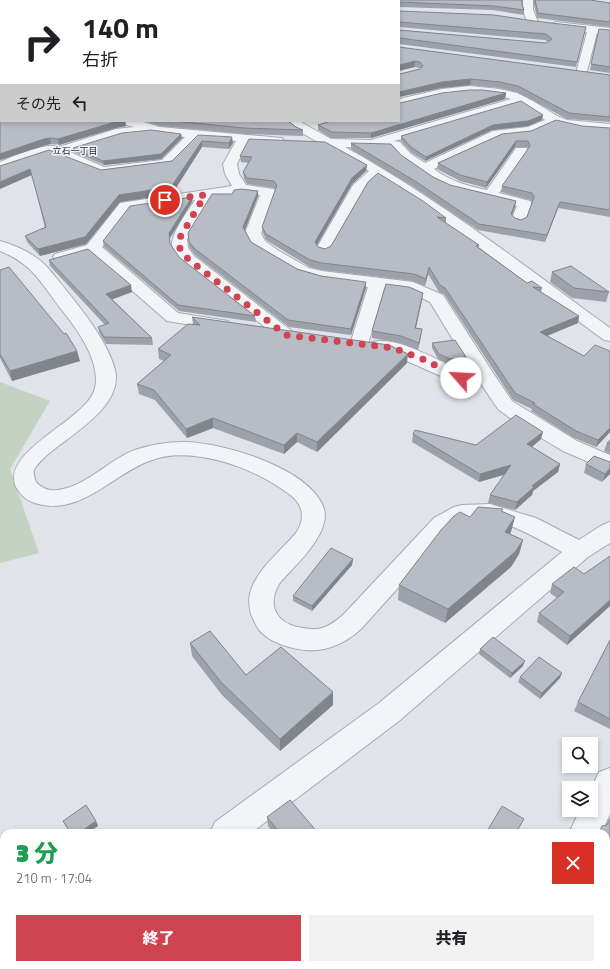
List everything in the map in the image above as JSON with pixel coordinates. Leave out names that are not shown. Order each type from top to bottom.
[{"type":"street","points":[[528,0],[528,10],[540,23]]},
{"type":"street","points":[[522,20],[610,32]]},
{"type":"street","points":[[593,29],[579,73],[596,75]]},
{"type":"street","points":[[400,103],[439,92],[457,89],[494,91],[514,96],[554,120],[589,127],[610,128]]},
{"type":"street","points":[[373,143],[521,100]]},
{"type":"street","points":[[424,168],[498,134],[530,132],[554,120]]},
{"type":"street","points":[[130,122],[159,131]]},
{"type":"street","points":[[180,133],[188,128],[210,123]]},
{"type":"street","points":[[303,129],[325,143],[378,172],[428,203],[610,336]]},
{"type":"street","points":[[58,152],[121,132],[140,130],[288,142]]},
{"type":"street","points":[[0,167],[13,161],[51,149],[102,171],[163,164],[167,163],[195,134]]},
{"type":"street","points":[[241,190],[229,169],[230,161],[244,139]]},
{"type":"street","points":[[325,143],[373,143],[395,145],[406,157],[438,179],[455,187],[525,204],[520,220]]},
{"type":"street","points":[[490,196],[521,151]]},
{"type":"street","points":[[324,249],[360,185],[378,172]]},
{"type":"street","points":[[35,264],[93,248],[125,206],[241,190],[269,192],[253,233],[258,244],[303,271],[321,276],[413,287],[437,299],[484,374],[506,404],[525,419],[570,446],[610,464]]},
{"type":"street","points":[[93,248],[173,318],[294,336],[188,259],[180,249],[179,239],[205,195]]},
{"type":"street","points":[[0,246],[14,250],[35,264],[88,332],[106,371],[107,379],[104,393],[92,410],[37,452],[29,461],[24,470],[22,479],[26,487],[35,494],[46,498],[59,499],[72,495],[136,458],[151,452],[182,449],[202,450],[229,456],[262,468],[290,483],[302,492],[310,501],[314,514],[312,526],[306,537],[266,584],[262,594],[260,608],[268,623],[282,634],[302,639],[319,640],[338,633],[352,622],[442,524],[462,513],[490,512],[528,524],[580,551]]},
{"type":"street","points":[[378,282],[352,343],[393,348],[425,360],[461,378],[484,374]]},
{"type":"street","points":[[231,829],[389,712],[580,551],[610,531]]},
{"type":"street","points":[[587,829],[610,782]]},
{"type":"green space","points":[[0,382],[50,401],[10,469],[39,553],[0,563]]},
{"type":"building","points":[[400,0],[522,0],[524,10],[494,6],[400,2]]},
{"type":"building","points":[[535,0],[590,0],[610,3],[610,22],[538,13]]},
{"type":"building","points":[[400,11],[494,15],[586,27],[577,62],[400,38],[400,30],[546,43],[552,39],[546,34],[400,22]]},
{"type":"building","points":[[599,29],[610,30],[610,67],[591,64]]},
{"type":"building","points":[[400,47],[610,75],[610,117],[569,113],[518,86],[500,82],[471,79],[442,82],[400,92],[400,74],[420,69],[423,66],[420,62],[415,61],[400,65]]},
{"type":"building","points":[[483,90],[506,93],[371,133],[332,132],[318,125],[328,122],[400,122],[400,103],[442,93]]},
{"type":"building","points":[[521,101],[543,115],[528,121],[493,125],[426,157],[412,148],[401,136]]},
{"type":"building","points":[[556,120],[582,126],[610,128],[610,210],[560,202],[547,235],[479,224],[415,181],[351,143],[391,144],[401,155],[433,177],[450,185],[516,201],[511,214],[515,218],[521,220],[527,217],[534,197],[532,193],[502,186],[530,146],[528,141],[516,141],[487,182],[460,175],[438,163],[502,134],[531,131]]},
{"type":"building","points":[[0,122],[115,122],[58,139],[44,139],[0,154]]},
{"type":"building","points":[[184,122],[289,122],[303,130],[244,128]]},
{"type":"building","points":[[151,130],[181,134],[161,154],[103,161],[73,148],[122,133]]},
{"type":"building","points":[[198,135],[232,137],[229,143],[202,141],[171,187],[119,195],[85,237],[38,249],[25,236],[46,227],[30,169],[0,182],[0,166],[49,150],[101,170],[172,161]]},
{"type":"building","points":[[249,139],[325,142],[367,165],[352,178],[315,242],[318,247],[325,249],[331,246],[368,182],[378,173],[423,201],[446,218],[437,217],[479,245],[476,246],[527,283],[532,281],[542,288],[533,287],[579,316],[540,332],[584,356],[595,345],[610,351],[610,428],[598,440],[576,431],[533,404],[535,403],[515,393],[445,288],[440,285],[429,267],[426,279],[414,274],[322,263],[310,260],[266,234],[262,227],[277,185],[274,181],[247,178],[243,172],[252,157],[240,156]]},
{"type":"building","points":[[241,189],[258,191],[243,227],[251,242],[297,269],[321,276],[366,282],[351,329],[288,320],[195,249],[189,242],[188,233],[212,194],[232,194],[234,190]]},
{"type":"building","points":[[192,197],[169,233],[170,244],[180,258],[255,316],[178,305],[103,241],[130,206]]},
{"type":"building","points":[[88,249],[131,285],[106,294],[152,338],[104,337],[98,327],[109,323],[49,260]]},
{"type":"building","points":[[571,266],[609,292],[574,288],[552,272]]},
{"type":"building","points":[[9,267],[64,334],[66,333],[77,351],[10,371],[0,354],[0,270]]},
{"type":"building","points":[[386,284],[409,287],[423,293],[415,328],[422,329],[419,343],[401,336],[372,331]]},
{"type":"building","points":[[192,317],[389,345],[408,354],[317,442],[297,433],[284,445],[213,418],[186,429],[154,390],[137,384],[171,355],[158,349],[188,324],[200,325]]},
{"type":"building","points":[[455,340],[466,357],[450,359],[439,354],[432,343]]},
{"type":"building","points":[[516,415],[543,432],[527,444],[560,464],[532,486],[534,487],[517,502],[490,495],[511,465],[480,474],[413,434],[415,430],[476,445]]},
{"type":"building","points":[[594,456],[610,462],[610,468],[605,474],[586,464]]},
{"type":"building","points":[[478,507],[503,509],[501,511],[515,517],[505,532],[523,540],[515,552],[448,609],[399,585],[441,530],[454,516],[460,512],[470,517]]},
{"type":"building","points":[[331,548],[353,559],[312,606],[293,596]]},
{"type":"building","points":[[610,556],[610,600],[570,636],[539,613],[564,592],[552,584],[574,567],[584,574]]},
{"type":"building","points":[[210,631],[246,675],[281,647],[333,692],[280,739],[221,682],[190,643]]},
{"type":"building","points":[[493,637],[525,661],[512,673],[480,649]]},
{"type":"building","points":[[610,640],[610,719],[578,702]]},
{"type":"building","points":[[539,657],[562,673],[542,693],[520,677]]},
{"type":"building","points":[[290,800],[315,829],[277,829],[267,817]]},
{"type":"building","points":[[86,805],[96,821],[85,829],[68,829],[63,821]]},
{"type":"building","points":[[502,806],[524,819],[518,829],[488,829]]},
{"type":"building","points":[[610,819],[610,829],[601,829],[602,826],[607,825]]},
{"type":"district","name":"立石一丁目","points":[[75,151]]},
{"type":"route","points":[[165,200],[205,195],[179,239],[180,249],[188,259],[286,335],[393,348],[425,360],[461,378]]}]
